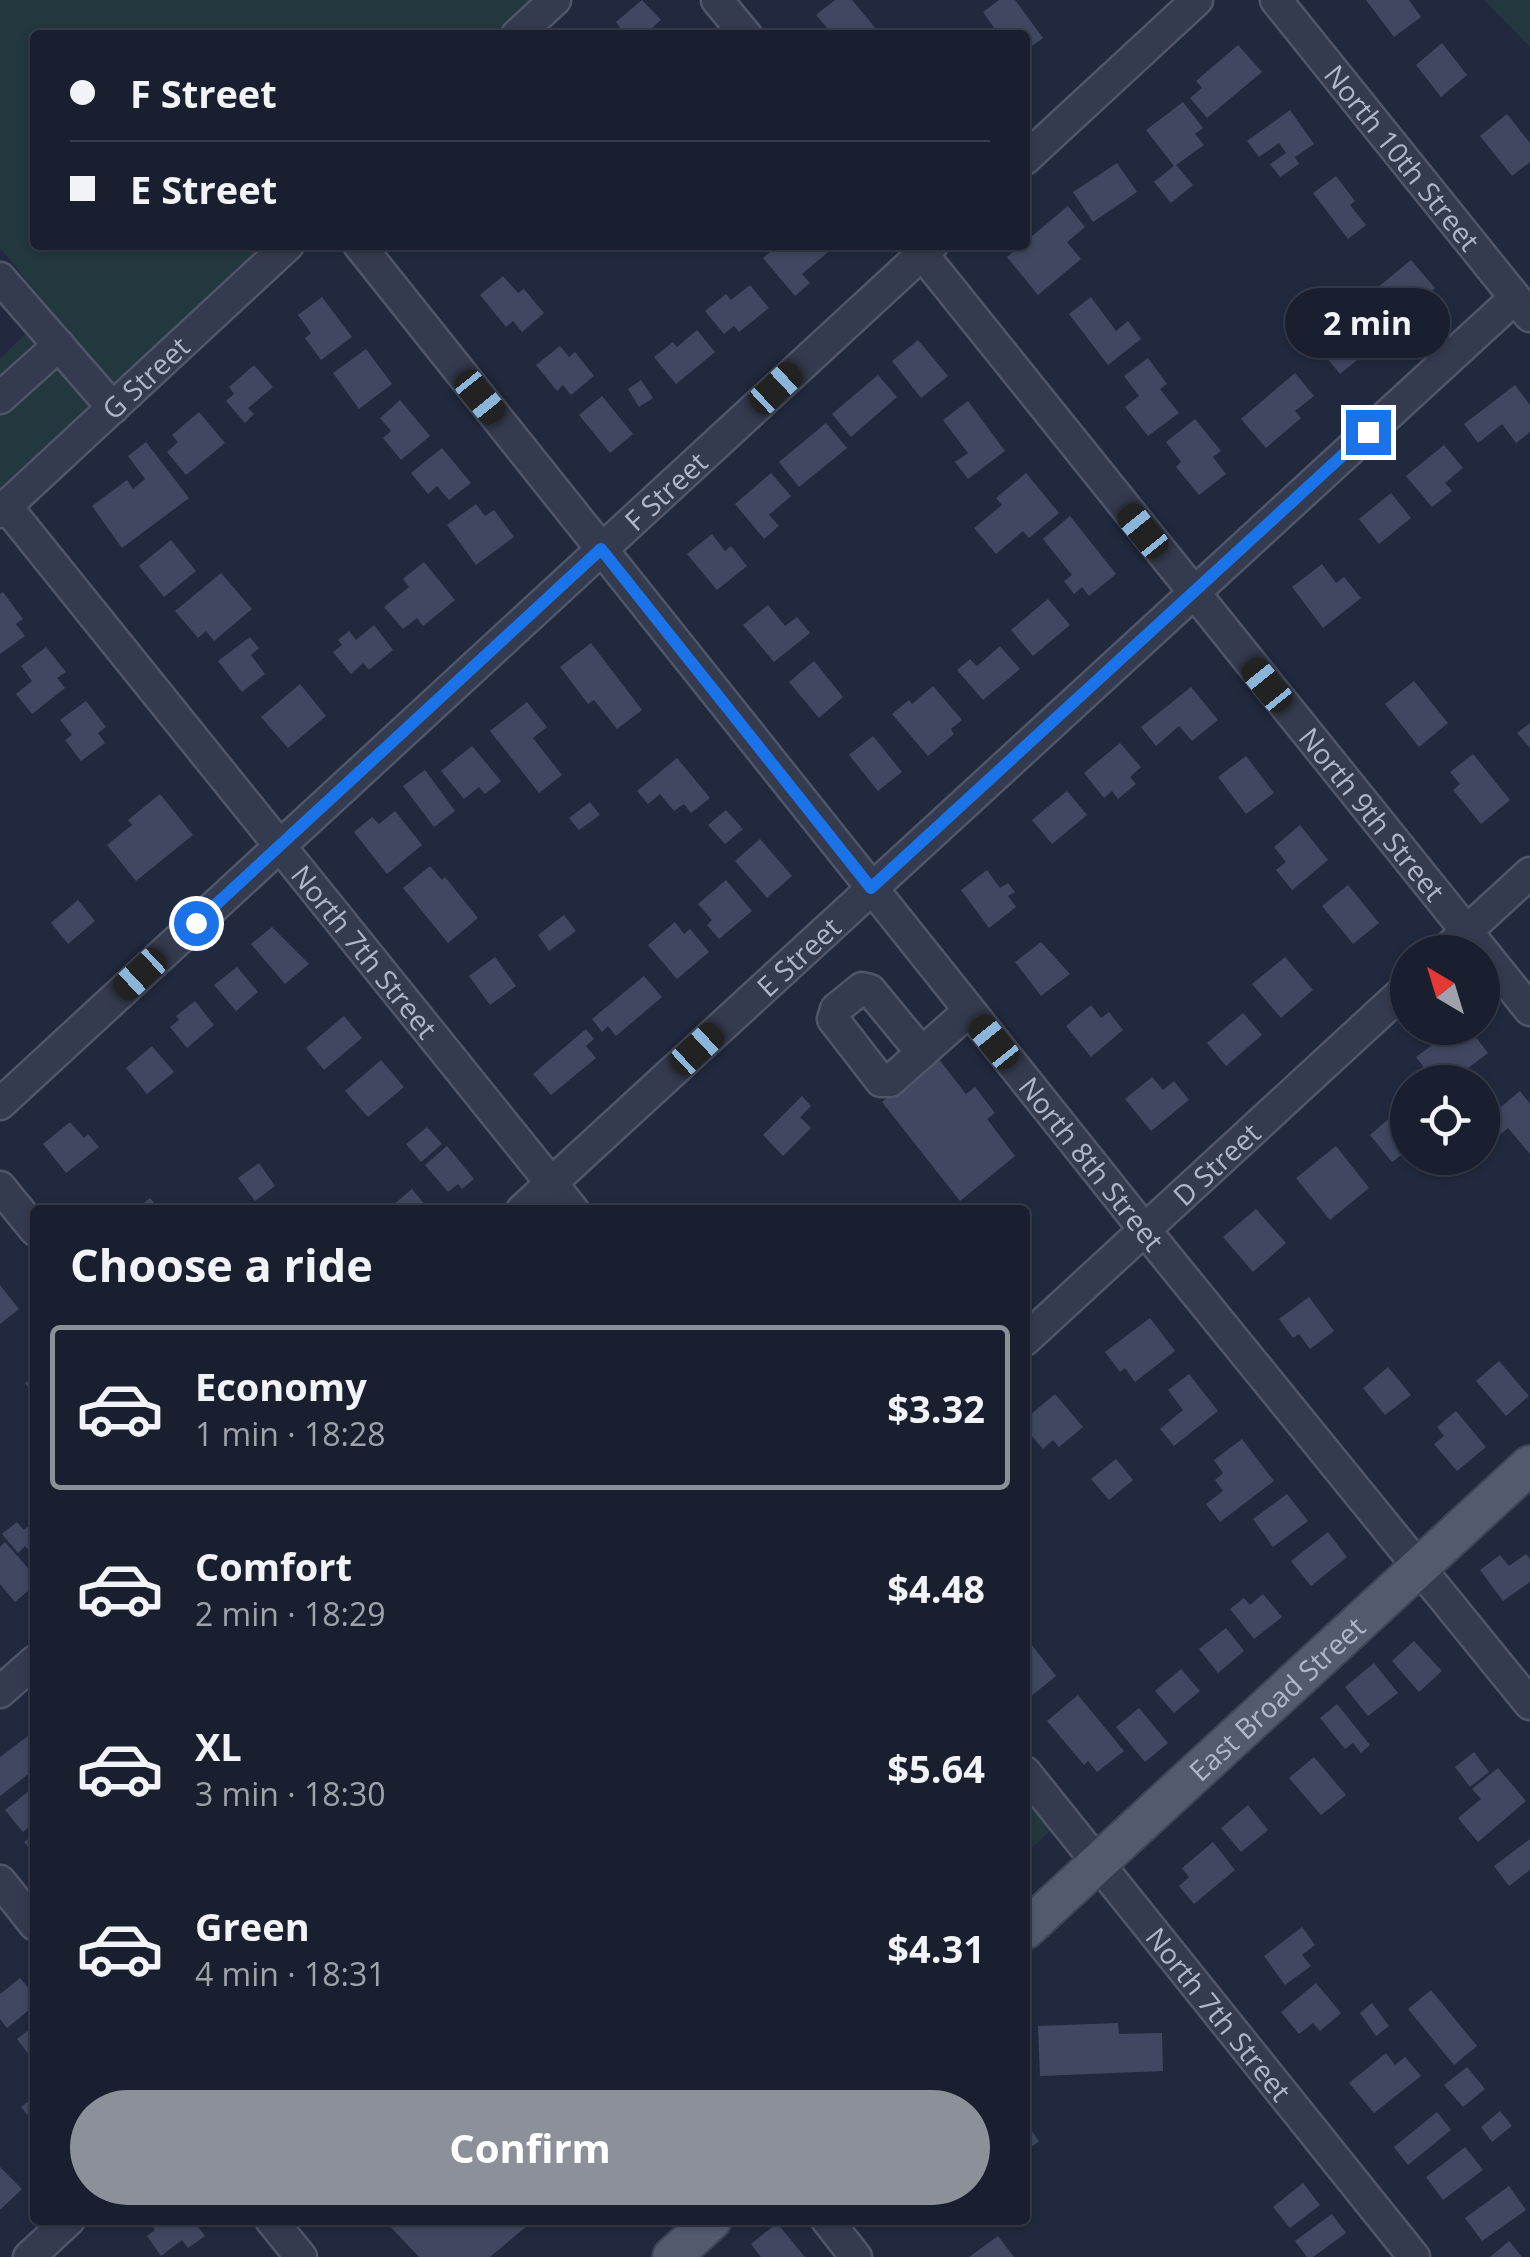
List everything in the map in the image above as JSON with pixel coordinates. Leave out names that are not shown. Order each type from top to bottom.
[{"type":"main road","name":"East Broad Street","points":[[1030,1925],[1530,1464]]},
{"type":"main road","points":[[672,2257],[707,2225]]},
{"type":"street","points":[[522,30],[555,0]]},
{"type":"street","points":[[718,0],[742,30]]},
{"type":"street","points":[[1030,154],[1197,0]]},
{"type":"street","name":"North 10th Street","points":[[1276,0],[1522,307]]},
{"type":"street","name":"G Street","points":[[3,510],[283,250]]},
{"type":"street","name":"North 8th Street","points":[[363,250],[969,1011],[1530,1704]]},
{"type":"street","name":"F Street","points":[[0,1104],[921,250]]},
{"type":"street","name":"North 9th Street","points":[[925,250],[1192,593],[1530,1010]]},
{"type":"street","points":[[0,278],[113,408]]},
{"type":"street","name":"E Street","points":[[527,1205],[1192,593],[1522,307]]},
{"type":"street","points":[[0,398],[58,345]]},
{"type":"street","name":"North 7th Street","points":[[3,510],[569,1205]]},
{"type":"street","points":[[1464,935],[1530,874]]},
{"type":"street","name":"D Street","points":[[1030,1335],[1390,1003]]},
{"type":"street","points":[[922,1052],[969,1011]]},
{"type":"street","points":[[0,1186],[30,1224]]},
{"type":"street","points":[[0,1692],[30,1665]]},
{"type":"street","name":"North 7th Street","points":[[1030,1778],[1414,2257]]},
{"type":"street","points":[[0,1881],[30,1919]]},
{"type":"street","points":[[29,2257],[63,2225]]},
{"type":"street","points":[[275,2225],[300,2257]]},
{"type":"street","points":[[831,2225],[856,2257]]},
{"type":"shaded area","points":[[0,0],[556,0],[523,30],[30,30],[30,250],[285,250],[0,513],[0,358],[51,310],[0,248]]},
{"type":"shaded area","points":[[1484,0],[1530,0],[1530,47]]},
{"type":"shaded area","points":[[1030,1775],[1064,1818],[1030,1849]]},
{"type":"building","points":[[642,0],[661,20],[650,30],[622,30],[616,22]]},
{"type":"building","points":[[835,0],[852,0],[877,30],[829,30],[816,15]]},
{"type":"building","points":[[999,0],[1015,0],[1043,38],[1030,47],[1030,30],[996,30],[983,12]]},
{"type":"building","points":[[1366,0],[1409,0],[1421,17],[1394,37]]},
{"type":"building","points":[[1442,43],[1467,75],[1441,97],[1416,65]]},
{"type":"building","points":[[1238,45],[1262,72],[1207,118],[1190,98],[1202,88],[1196,81]]},
{"type":"building","points":[[1183,102],[1203,128],[1195,134],[1204,145],[1176,165],[1193,185],[1171,203],[1154,182],[1174,166],[1146,130]]},
{"type":"building","points":[[1290,110],[1314,144],[1295,157],[1299,164],[1280,177],[1270,164],[1286,153],[1279,143],[1259,157],[1247,141]]},
{"type":"building","points":[[1507,114],[1530,143],[1530,162],[1512,176],[1480,136]]},
{"type":"building","points":[[1117,163],[1137,192],[1093,222],[1073,192]]},
{"type":"building","points":[[1336,176],[1355,201],[1350,205],[1366,225],[1348,239],[1313,193]]},
{"type":"building","points":[[1068,206],[1085,227],[1067,242],[1081,259],[1038,295],[1007,257],[1015,250],[1030,250],[1030,238]]},
{"type":"building","points":[[772,250],[830,250],[802,274],[810,283],[795,296],[763,258]]},
{"type":"building","points":[[1411,260],[1435,288],[1399,318],[1390,307],[1381,315],[1366,297]]},
{"type":"building","points":[[503,276],[518,293],[524,289],[544,313],[522,332],[513,321],[506,327],[480,295]]},
{"type":"building","points":[[750,285],[769,308],[739,332],[734,326],[724,334],[705,311],[726,294],[731,300]]},
{"type":"building","points":[[322,297],[352,337],[321,360],[305,338],[311,333],[298,315]]},
{"type":"building","points":[[1091,297],[1116,331],[1128,321],[1141,339],[1108,365],[1069,314]]},
{"type":"building","points":[[1350,321],[1372,348],[1340,374],[1318,347]]},
{"type":"building","points":[[697,330],[715,352],[676,384],[654,357],[673,342],[677,347]]},
{"type":"building","points":[[918,340],[948,376],[921,398],[892,361]]},
{"type":"building","points":[[560,346],[569,357],[575,352],[594,376],[571,395],[563,385],[557,391],[536,365]]},
{"type":"building","points":[[366,349],[392,384],[359,409],[333,373]]},
{"type":"building","points":[[1148,358],[1167,384],[1160,389],[1179,413],[1148,436],[1125,407],[1139,396],[1124,376]]},
{"type":"building","points":[[254,365],[273,387],[248,408],[254,414],[245,423],[226,401],[234,394],[229,387]]},
{"type":"building","points":[[1295,373],[1314,396],[1295,411],[1301,418],[1266,448],[1241,419]]},
{"type":"building","points":[[878,375],[897,397],[851,437],[832,414]]},
{"type":"building","points":[[641,380],[653,398],[639,407],[628,389]]},
{"type":"building","points":[[1515,385],[1530,405],[1530,432],[1516,443],[1502,424],[1478,443],[1464,424]]},
{"type":"building","points":[[602,396],[633,434],[610,453],[579,415]]},
{"type":"building","points":[[400,400],[430,436],[401,460],[383,438],[391,431],[380,418]]},
{"type":"building","points":[[968,401],[1005,451],[968,479],[955,462],[968,453],[943,420]]},
{"type":"building","points":[[199,412],[225,443],[186,475],[167,452],[178,442],[172,435]]},
{"type":"building","points":[[1195,419],[1221,451],[1213,457],[1226,474],[1199,495],[1176,467],[1181,462],[1166,442]]},
{"type":"building","points":[[826,423],[847,448],[799,487],[779,462]]},
{"type":"building","points":[[146,442],[189,498],[122,548],[92,506],[127,480],[133,489],[145,479],[128,456]]},
{"type":"building","points":[[1444,445],[1463,468],[1445,483],[1452,491],[1432,507],[1406,476]]},
{"type":"building","points":[[442,448],[471,483],[449,500],[437,486],[428,494],[411,473]]},
{"type":"building","points":[[771,473],[791,496],[769,515],[779,526],[764,539],[735,504]]},
{"type":"building","points":[[1026,473],[1059,513],[1029,538],[1023,531],[996,554],[974,528],[1002,505],[996,498]]},
{"type":"building","points":[[1391,493],[1411,518],[1379,544],[1359,519]]},
{"type":"building","points":[[476,504],[485,516],[494,510],[514,537],[476,565],[447,525]]},
{"type":"building","points":[[1070,516],[1116,574],[1089,596],[1082,587],[1074,594],[1064,581],[1072,575],[1043,539]]},
{"type":"building","points":[[712,534],[725,551],[731,546],[747,566],[717,590],[687,554]]},
{"type":"building","points":[[171,540],[196,571],[164,597],[139,566]]},
{"type":"building","points":[[424,562],[455,600],[423,626],[417,618],[403,629],[384,607],[409,587],[403,579]]},
{"type":"building","points":[[1322,564],[1336,583],[1344,577],[1361,598],[1323,628],[1292,587]]},
{"type":"building","points":[[221,573],[252,609],[214,641],[206,631],[198,638],[175,611]]},
{"type":"building","points":[[3,592],[23,619],[16,624],[25,636],[0,654],[0,594]]},
{"type":"building","points":[[1048,599],[1070,625],[1033,656],[1011,630]]},
{"type":"building","points":[[768,605],[785,626],[797,617],[810,633],[774,662],[743,625]]},
{"type":"building","points":[[374,625],[393,650],[369,670],[363,663],[351,674],[333,652],[342,645],[338,640],[349,631],[356,640]]},
{"type":"building","points":[[250,637],[259,648],[251,655],[265,674],[242,692],[218,661]]},
{"type":"building","points":[[591,643],[642,710],[617,729],[594,700],[588,704],[560,667]]},
{"type":"building","points":[[1000,646],[1020,669],[983,700],[957,670],[970,659],[977,666]]},
{"type":"building","points":[[46,647],[66,672],[57,678],[65,688],[32,714],[16,694],[32,681],[21,666]]},
{"type":"building","points":[[814,661],[843,697],[819,718],[789,682]]},
{"type":"building","points":[[1414,681],[1448,723],[1419,747],[1385,704]]},
{"type":"building","points":[[300,684],[326,716],[288,748],[261,717]]},
{"type":"building","points":[[933,686],[962,720],[951,729],[954,734],[928,756],[892,714],[909,700],[912,704]]},
{"type":"building","points":[[1191,687],[1218,720],[1192,741],[1179,726],[1156,746],[1141,727]]},
{"type":"building","points":[[86,701],[106,727],[98,733],[105,743],[81,761],[65,740],[72,735],[60,720]]},
{"type":"building","points":[[527,702],[547,727],[533,738],[562,775],[539,793],[490,731]]},
{"type":"building","points":[[1530,723],[1530,748],[1517,733]]},
{"type":"building","points":[[873,736],[902,772],[878,791],[849,755]]},
{"type":"building","points":[[1120,743],[1141,767],[1130,777],[1136,784],[1118,799],[1112,791],[1104,798],[1084,773]]},
{"type":"building","points":[[472,746],[501,781],[485,794],[479,787],[464,799],[441,771]]},
{"type":"building","points":[[1473,754],[1510,800],[1481,824],[1453,790],[1460,784],[1450,772]]},
{"type":"building","points":[[1246,756],[1274,793],[1246,814],[1218,777]]},
{"type":"building","points":[[677,758],[710,798],[691,813],[684,804],[674,811],[660,794],[648,804],[637,791]]},
{"type":"building","points":[[425,770],[455,811],[434,827],[403,786]]},
{"type":"building","points":[[1067,791],[1087,815],[1052,844],[1032,820]]},
{"type":"building","points":[[160,794],[193,835],[136,881],[107,845],[132,825],[128,820]]},
{"type":"building","points":[[590,802],[600,815],[579,830],[569,818]]},
{"type":"building","points":[[726,810],[743,829],[725,844],[708,825]]},
{"type":"building","points":[[395,811],[422,845],[387,874],[354,832],[372,817],[379,824]]},
{"type":"building","points":[[1300,825],[1328,860],[1292,890],[1276,870],[1286,862],[1274,847]]},
{"type":"building","points":[[760,839],[792,876],[767,898],[735,861]]},
{"type":"building","points":[[430,866],[442,880],[445,877],[478,918],[448,943],[403,888]]},
{"type":"building","points":[[987,870],[1000,888],[1008,883],[1015,892],[1008,896],[1016,907],[989,928],[961,890]]},
{"type":"building","points":[[726,880],[752,911],[719,939],[707,925],[712,920],[698,904]]},
{"type":"building","points":[[1348,885],[1379,923],[1353,944],[1322,906]]},
{"type":"building","points":[[78,900],[95,921],[68,944],[51,923]]},
{"type":"building","points":[[564,915],[576,931],[549,951],[538,935]]},
{"type":"building","points":[[675,922],[684,934],[690,929],[709,952],[677,979],[648,945]]},
{"type":"building","points":[[272,927],[309,964],[285,984],[251,944]]},
{"type":"building","points":[[1041,942],[1070,974],[1041,996],[1015,962]]},
{"type":"building","points":[[495,957],[516,986],[490,1005],[469,976]]},
{"type":"building","points":[[1285,957],[1313,990],[1281,1018],[1252,984]]},
{"type":"building","points":[[237,967],[258,992],[236,1011],[214,985]]},
{"type":"building","points":[[644,976],[662,997],[616,1036],[608,1026],[602,1032],[592,1019]]},
{"type":"building","points":[[195,1001],[214,1025],[187,1048],[170,1027],[179,1020],[176,1016]]},
{"type":"building","points":[[1091,1005],[1101,1018],[1109,1012],[1123,1030],[1091,1057],[1066,1026]]},
{"type":"building","points":[[1243,1013],[1262,1035],[1226,1066],[1207,1043]]},
{"type":"building","points":[[344,1016],[362,1038],[324,1070],[306,1048]]},
{"type":"building","points":[[586,1029],[594,1039],[586,1046],[596,1058],[551,1095],[533,1074]]},
{"type":"building","points":[[1432,1045],[1482,1045],[1488,1053],[1472,1065],[1422,1065],[1416,1057]]},
{"type":"building","points":[[152,1046],[174,1072],[147,1094],[126,1068]]},
{"type":"building","points":[[938,1058],[966,1094],[975,1087],[995,1113],[987,1119],[1015,1156],[960,1201],[882,1102]]},
{"type":"building","points":[[381,1060],[404,1087],[368,1117],[345,1091]]},
{"type":"building","points":[[1152,1077],[1163,1090],[1174,1081],[1189,1100],[1151,1131],[1125,1099]]},
{"type":"building","points":[[1520,1091],[1530,1104],[1530,1154],[1508,1128],[1500,1135],[1500,1108]]},
{"type":"building","points":[[802,1096],[811,1106],[800,1117],[811,1128],[783,1156],[763,1135]]},
{"type":"building","points":[[1390,1118],[1390,1160],[1370,1135]]},
{"type":"building","points":[[70,1122],[99,1147],[66,1173],[43,1144]]},
{"type":"building","points":[[427,1127],[442,1144],[421,1162],[406,1144]]},
{"type":"building","points":[[447,1146],[474,1179],[462,1189],[458,1184],[448,1192],[425,1165]]},
{"type":"building","points":[[1336,1146],[1369,1188],[1330,1220],[1296,1178]]},
{"type":"building","points":[[259,1163],[275,1186],[255,1201],[238,1178]]},
{"type":"building","points":[[412,1189],[425,1205],[393,1205]]},
{"type":"building","points":[[1256,1209],[1286,1243],[1253,1272],[1223,1237]]},
{"type":"building","points":[[0,1285],[19,1309],[0,1324]]},
{"type":"building","points":[[1309,1297],[1334,1331],[1310,1349],[1299,1334],[1293,1338],[1279,1319]]},
{"type":"building","points":[[1150,1318],[1175,1351],[1135,1382],[1125,1368],[1120,1372],[1105,1352]]},
{"type":"building","points":[[1499,1361],[1529,1396],[1506,1416],[1476,1381]]},
{"type":"building","points":[[1388,1367],[1411,1395],[1385,1415],[1363,1388]]},
{"type":"building","points":[[1189,1374],[1218,1411],[1174,1446],[1160,1429],[1183,1410],[1168,1390]]},
{"type":"building","points":[[1055,1394],[1083,1427],[1059,1447],[1053,1440],[1043,1449],[1030,1434],[1030,1415]]},
{"type":"building","points":[[1456,1411],[1486,1447],[1457,1471],[1434,1444],[1444,1436],[1437,1427]]},
{"type":"building","points":[[1242,1439],[1274,1481],[1220,1522],[1206,1504],[1223,1491],[1215,1480],[1223,1473],[1214,1460]]},
{"type":"building","points":[[1116,1459],[1133,1480],[1109,1500],[1091,1479]]},
{"type":"building","points":[[1287,1494],[1308,1521],[1273,1547],[1253,1519]]},
{"type":"building","points":[[17,1522],[24,1530],[30,1525],[30,1552],[25,1546],[18,1553],[2,1534]]},
{"type":"building","points":[[1328,1532],[1347,1557],[1311,1586],[1291,1561]]},
{"type":"building","points":[[5,1542],[30,1570],[30,1589],[15,1602],[0,1584],[0,1547]]},
{"type":"building","points":[[1526,1554],[1530,1559],[1530,1582],[1503,1601],[1480,1570],[1500,1555],[1509,1566]]},
{"type":"building","points":[[1263,1594],[1282,1617],[1254,1639],[1230,1609],[1244,1598],[1250,1605]]},
{"type":"building","points":[[1226,1628],[1244,1651],[1218,1673],[1199,1649]]},
{"type":"building","points":[[1414,1641],[1442,1671],[1419,1692],[1392,1661]]},
{"type":"building","points":[[1030,1643],[1056,1676],[1030,1697]]},
{"type":"building","points":[[1374,1663],[1398,1693],[1368,1716],[1345,1687]]},
{"type":"building","points":[[1181,1669],[1200,1691],[1174,1713],[1155,1691]]},
{"type":"building","points":[[1078,1695],[1124,1751],[1097,1772],[1088,1761],[1084,1765],[1047,1721]]},
{"type":"building","points":[[1337,1704],[1370,1745],[1361,1753],[1353,1743],[1345,1749],[1320,1718]]},
{"type":"building","points":[[1139,1708],[1168,1743],[1145,1762],[1116,1727]]},
{"type":"building","points":[[30,1734],[30,1773],[0,1796],[0,1757]]},
{"type":"building","points":[[1474,1752],[1489,1772],[1470,1787],[1455,1767]]},
{"type":"building","points":[[1314,1757],[1346,1795],[1321,1815],[1289,1778]]},
{"type":"building","points":[[1498,1768],[1526,1801],[1478,1842],[1458,1818],[1481,1799],[1472,1789]]},
{"type":"building","points":[[30,1790],[30,1826],[23,1832],[5,1810]]},
{"type":"building","points":[[1248,1805],[1268,1830],[1241,1852],[1221,1828]]},
{"type":"building","points":[[1530,1839],[1530,1870],[1509,1886],[1494,1866]]},
{"type":"building","points":[[1213,1842],[1235,1870],[1194,1904],[1179,1886],[1189,1877],[1182,1868]]},
{"type":"building","points":[[1302,1927],[1315,1945],[1302,1955],[1311,1966],[1285,1985],[1264,1956]]},
{"type":"building","points":[[20,1978],[30,1990],[30,2009],[7,2028],[0,2019],[0,1994]]},
{"type":"building","points":[[1316,1983],[1341,2013],[1320,2031],[1313,2023],[1299,2034],[1281,2012]]},
{"type":"building","points":[[1431,1990],[1477,2046],[1454,2065],[1408,2009]]},
{"type":"building","points":[[1372,2003],[1389,2026],[1376,2036],[1360,2013]]},
{"type":"building","points":[[1118,2023],[1119,2034],[1162,2033],[1163,2071],[1040,2076],[1038,2026]]},
{"type":"building","points":[[30,2029],[30,2056],[17,2039]]},
{"type":"building","points":[[1386,2053],[1395,2065],[1405,2057],[1421,2076],[1374,2113],[1349,2083]]},
{"type":"building","points":[[1467,2067],[1485,2089],[1463,2107],[1444,2085]]},
{"type":"building","points":[[30,2100],[30,2118],[21,2107]]},
{"type":"building","points":[[1500,2111],[1512,2126],[1492,2142],[1481,2127]]},
{"type":"building","points":[[1437,2112],[1451,2130],[1408,2165],[1394,2147]]},
{"type":"building","points":[[1030,2128],[1039,2141],[1030,2148]]},
{"type":"building","points":[[1465,2147],[1483,2170],[1443,2200],[1426,2177]]},
{"type":"building","points":[[0,2167],[22,2189],[0,2210]]},
{"type":"building","points":[[1303,2183],[1320,2205],[1290,2228],[1273,2207]]},
{"type":"building","points":[[1509,2186],[1526,2210],[1482,2241],[1465,2218]]},
{"type":"building","points":[[1332,2214],[1346,2233],[1313,2257],[1307,2257],[1295,2241]]},
{"type":"building","points":[[151,2225],[197,2225],[205,2236],[188,2248],[182,2240],[161,2256],[147,2236],[155,2230]]},
{"type":"building","points":[[389,2225],[528,2225],[490,2257],[419,2257]]},
{"type":"building","points":[[779,2225],[805,2257],[761,2257],[751,2244]]},
{"type":"building","points":[[998,2236],[1014,2257],[969,2257]]},
{"type":"building","points":[[1509,2241],[1522,2257],[1490,2257]]},
{"type":"route","points":[[196,923],[601,549],[871,888],[1368,432]]}]
